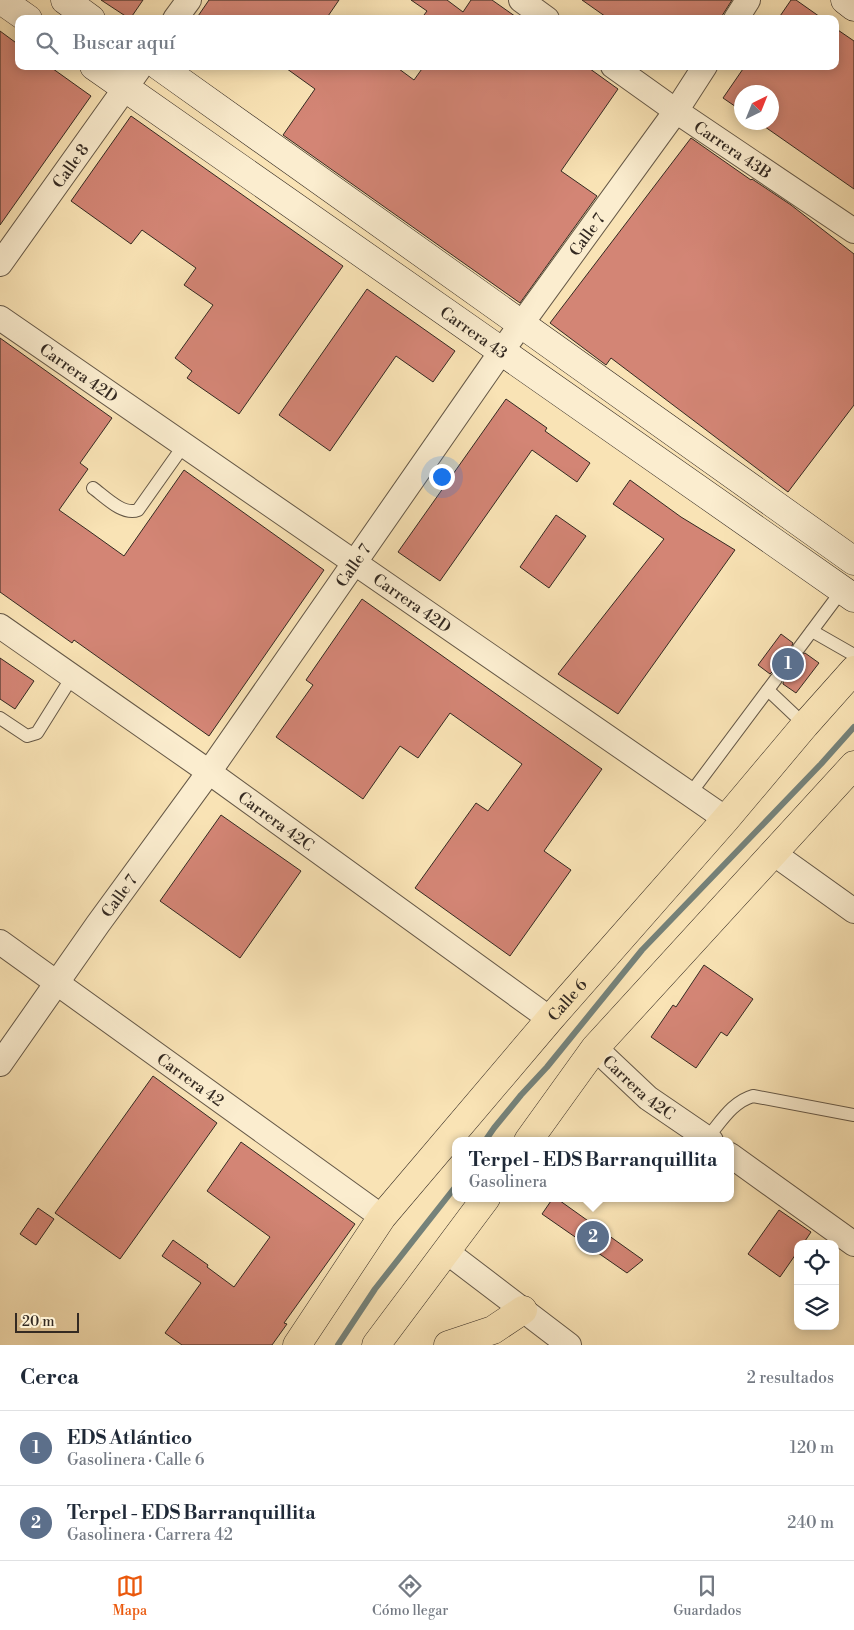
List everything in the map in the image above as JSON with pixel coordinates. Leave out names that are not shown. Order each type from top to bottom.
[{"type":"main road","name":"Calle 6","points":[[297,1345],[382,1217],[550,1019],[854,670]]},
{"type":"main road","points":[[531,1137],[594,1048],[854,765]]},
{"type":"main road","points":[[376,1345],[483,1202]]},
{"type":"main road","points":[[448,1345],[493,1330],[523,1310]]},
{"type":"street","points":[[1,0],[22,15]]},
{"type":"street","points":[[64,0],[85,15]]},
{"type":"street","points":[[178,15],[189,0]]},
{"type":"street","points":[[521,0],[542,15]]},
{"type":"street","points":[[739,15],[748,0]]},
{"type":"street","points":[[844,0],[854,7]]},
{"type":"street","name":"Carrera 43","points":[[100,70],[848,594]]},
{"type":"street","name":"Calle 8","points":[[0,264],[138,70]]},
{"type":"street","points":[[165,70],[853,559]]},
{"type":"street","name":"Carrera 43B","points":[[619,70],[854,231]]},
{"type":"street","name":"Calle 7","points":[[0,1064],[98,924],[209,772],[501,352],[676,111],[702,70]]},
{"type":"street","name":"Carrera 42D","points":[[0,318],[726,819]]},
{"type":"street","name":"Carrera 42C","points":[[0,626],[209,772],[550,1019]]},
{"type":"street","points":[[772,853],[854,911]]},
{"type":"street","name":"Carrera 42","points":[[0,942],[382,1217]]},
{"type":"street","name":"Carrera 42C","points":[[594,1048],[648,1098],[705,1137]]},
{"type":"street","points":[[734,1158],[854,1244]]},
{"type":"street","points":[[447,1252],[569,1345]]},
{"type":"lane","points":[[93,488],[125,510],[132,512],[138,510],[184,445]]},
{"type":"lane","points":[[799,648],[812,631],[848,594]]},
{"type":"lane","points":[[812,631],[854,654]]},
{"type":"lane","points":[[0,718],[27,736],[37,733],[72,677]]},
{"type":"lane","points":[[690,794],[776,679]]},
{"type":"lane","points":[[768,690],[805,725]]},
{"type":"lane","points":[[711,1137],[735,1105],[742,1099],[753,1096],[854,1115]]},
{"type":"building","points":[[101,0],[143,0],[133,15],[124,15]]},
{"type":"building","points":[[209,0],[339,0],[329,15],[199,15]]},
{"type":"building","points":[[411,0],[447,0],[463,12],[471,0],[492,0],[513,15],[424,15],[427,11]]},
{"type":"building","points":[[582,0],[732,0],[723,15],[603,15]]},
{"type":"building","points":[[791,0],[796,0],[817,15],[781,15]]},
{"type":"building","points":[[0,31],[15,42],[15,70],[55,70],[91,96],[0,225]]},
{"type":"building","points":[[839,31],[854,41],[854,189],[769,130],[779,130],[779,85],[734,85],[734,106],[723,98],[742,70],[839,70]]},
{"type":"building","points":[[289,70],[400,70],[414,80],[421,70],[592,70],[618,89],[561,171],[597,196],[520,303],[283,135],[315,89]]},
{"type":"building","points":[[131,116],[343,266],[239,414],[187,378],[192,371],[175,358],[213,305],[184,285],[196,268],[142,230],[131,244],[71,201]]},
{"type":"building","points":[[691,138],[791,205],[854,254],[854,405],[788,492],[611,358],[606,365],[550,323]]},
{"type":"building","points":[[367,289],[455,351],[433,382],[396,356],[330,451],[279,415]]},
{"type":"building","points":[[0,338],[112,418],[80,463],[88,469],[59,510],[124,556],[184,470],[324,570],[209,736],[74,640],[72,643],[0,592]]},
{"type":"building","points":[[506,399],[547,428],[545,431],[590,463],[577,482],[532,450],[440,581],[398,552]]},
{"type":"building","points":[[630,480],[681,517],[735,550],[618,714],[558,674],[664,539],[613,504]]},
{"type":"building","points":[[556,515],[586,536],[549,588],[520,567]]},
{"type":"building","points":[[362,599],[602,769],[544,851],[571,870],[510,956],[415,888],[476,803],[488,811],[522,764],[450,713],[418,758],[400,746],[363,799],[276,737],[313,685],[306,680]]},
{"type":"building","points":[[781,634],[793,643],[791,648],[794,654],[799,656],[805,653],[819,663],[796,693],[783,684],[784,676],[780,672],[773,671],[770,674],[758,665]]},
{"type":"building","points":[[0,658],[34,681],[15,709],[0,699]]},
{"type":"building","points":[[221,815],[301,871],[240,958],[160,901]]},
{"type":"building","points":[[704,965],[753,999],[727,1036],[721,1032],[696,1068],[651,1037],[673,1005],[676,1007]]},
{"type":"building","points":[[153,1076],[217,1123],[120,1259],[55,1213]]},
{"type":"building","points":[[241,1142],[355,1224],[284,1323],[287,1324],[272,1345],[182,1345],[165,1333],[201,1283],[162,1256],[173,1240],[208,1265],[207,1267],[234,1287],[270,1237],[207,1191]]},
{"type":"building","points":[[550,1202],[562,1202],[643,1260],[627,1273],[542,1214]]},
{"type":"building","points":[[38,1208],[54,1219],[36,1245],[20,1234]]},
{"type":"building","points":[[779,1210],[811,1232],[806,1240],[794,1240],[794,1257],[780,1277],[748,1254]]},
{"type":"waterway","points":[[488,1137],[642,950],[821,764],[854,727]]},
{"type":"waterway","points":[[338,1345],[375,1289],[452,1191]]},
{"type":"place","name":"EDS Atlántico","points":[[788,664]]},
{"type":"place","name":"Terpel - EDS Barranquillita","points":[[593,1237]]}]
